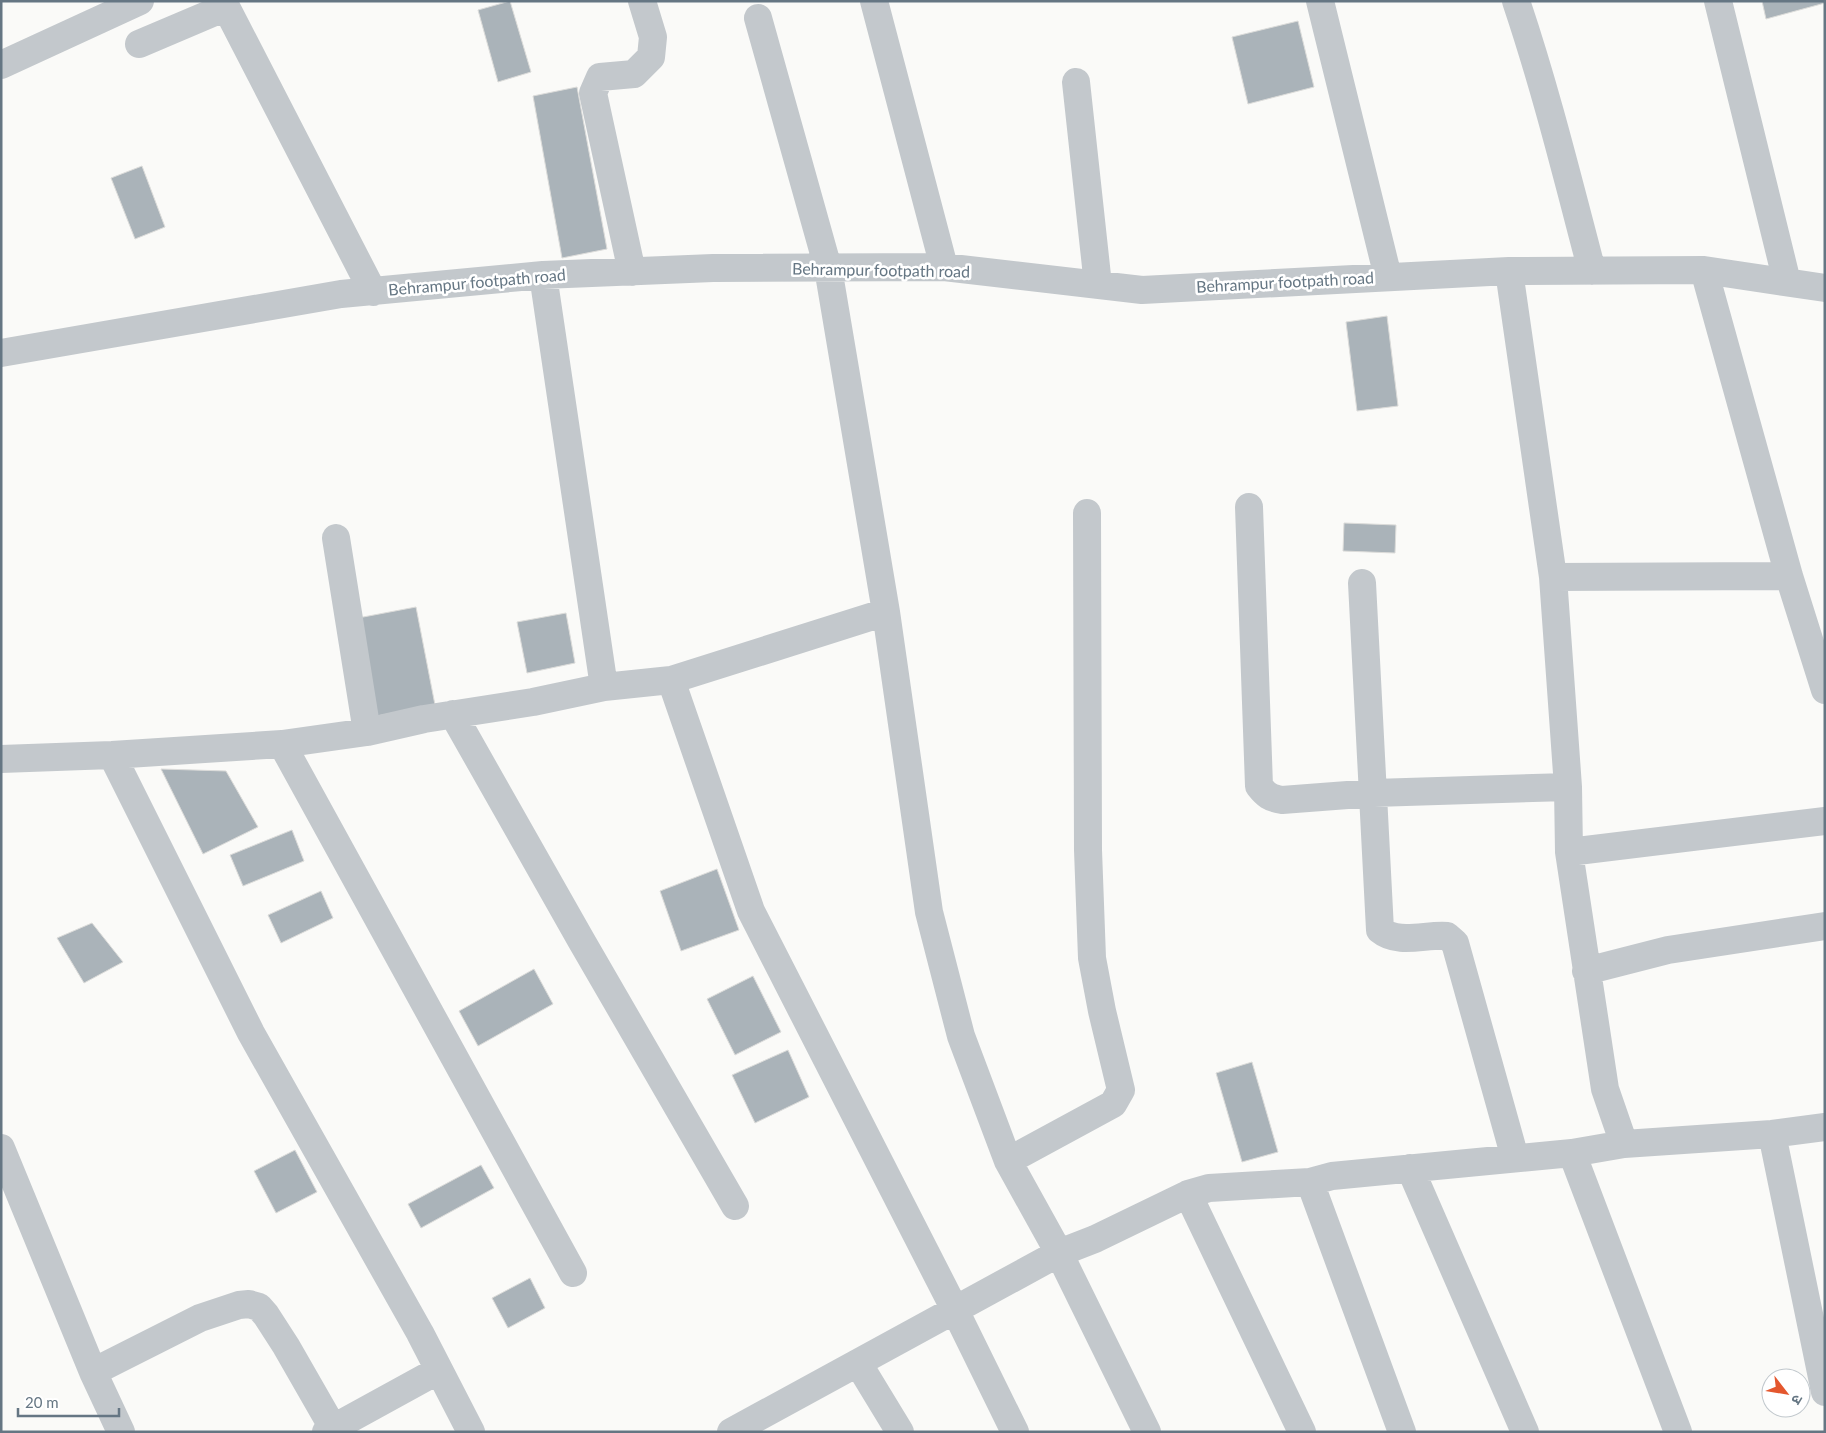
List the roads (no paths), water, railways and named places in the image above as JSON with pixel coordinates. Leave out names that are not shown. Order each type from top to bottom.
[{"type":"street","points":[[1,65],[140,1]]},
{"type":"street","points":[[632,272],[593,93],[600,78],[634,74],[651,57],[652,38],[642,1]]},
{"type":"street","points":[[874,1],[944,267]]},
{"type":"street","points":[[1320,1],[1388,277]]},
{"type":"street","points":[[1516,1],[1532,47],[1555,127],[1592,271]]},
{"type":"street","points":[[1718,1],[1787,282]]},
{"type":"street","points":[[139,44],[224,4],[374,292]]},
{"type":"street","points":[[758,18],[828,268],[886,612],[929,912],[961,1036],[1008,1161],[1059,1253],[1147,1432]]},
{"type":"street","points":[[1076,82],[1098,285]]},
{"type":"street","name":"Behrampur footpath road","points":[[1,353],[341,294],[544,275],[713,268],[944,267],[1142,290],[1509,271],[1704,270],[1825,288]]},
{"type":"street","points":[[1704,270],[1789,576],[1825,690]]},
{"type":"street","points":[[1509,271],[1553,577],[1568,787],[1569,852],[1604,1089],[1624,1144]]},
{"type":"street","points":[[544,275],[604,687]]},
{"type":"street","points":[[1249,507],[1259,786],[1266,795],[1272,799],[1282,800],[1374,793],[1568,787]]},
{"type":"street","points":[[1008,1161],[1113,1104],[1121,1090],[1102,1011],[1092,958],[1088,840],[1087,513]]},
{"type":"street","points":[[336,538],[367,732]]},
{"type":"street","points":[[1553,577],[1789,576]]},
{"type":"street","points":[[1362,583],[1380,930],[1386,935],[1398,938],[1447,936],[1456,943],[1515,1158]]},
{"type":"street","points":[[1,759],[112,755],[282,744],[367,732],[424,719],[533,702],[604,687],[671,680],[886,612]]},
{"type":"street","points":[[671,680],[752,911],[1015,1432]]},
{"type":"street","points":[[453,714],[735,1206]]},
{"type":"street","points":[[282,744],[573,1273]]},
{"type":"street","points":[[112,755],[251,1033],[420,1333],[470,1432]]},
{"type":"street","points":[[1569,852],[1825,821]]},
{"type":"street","points":[[1586,971],[1668,950],[1825,926]]},
{"type":"street","points":[[731,1432],[758,1425],[858,1362],[1059,1253],[1095,1239],[1188,1194],[1209,1188],[1310,1182],[1332,1176],[1572,1153],[1624,1144],[1772,1134],[1825,1127]]},
{"type":"street","points":[[1772,1134],[1825,1392]]},
{"type":"street","points":[[1,1148],[93,1372],[121,1432]]},
{"type":"street","points":[[1572,1153],[1678,1432]]},
{"type":"street","points":[[1410,1168],[1525,1432]]},
{"type":"street","points":[[1310,1182],[1402,1432]]},
{"type":"street","points":[[1188,1194],[1302,1432]]},
{"type":"street","points":[[93,1372],[200,1318],[239,1305],[249,1304],[259,1307],[286,1346],[330,1430],[439,1370]]},
{"type":"street","points":[[858,1362],[900,1432]]}]
